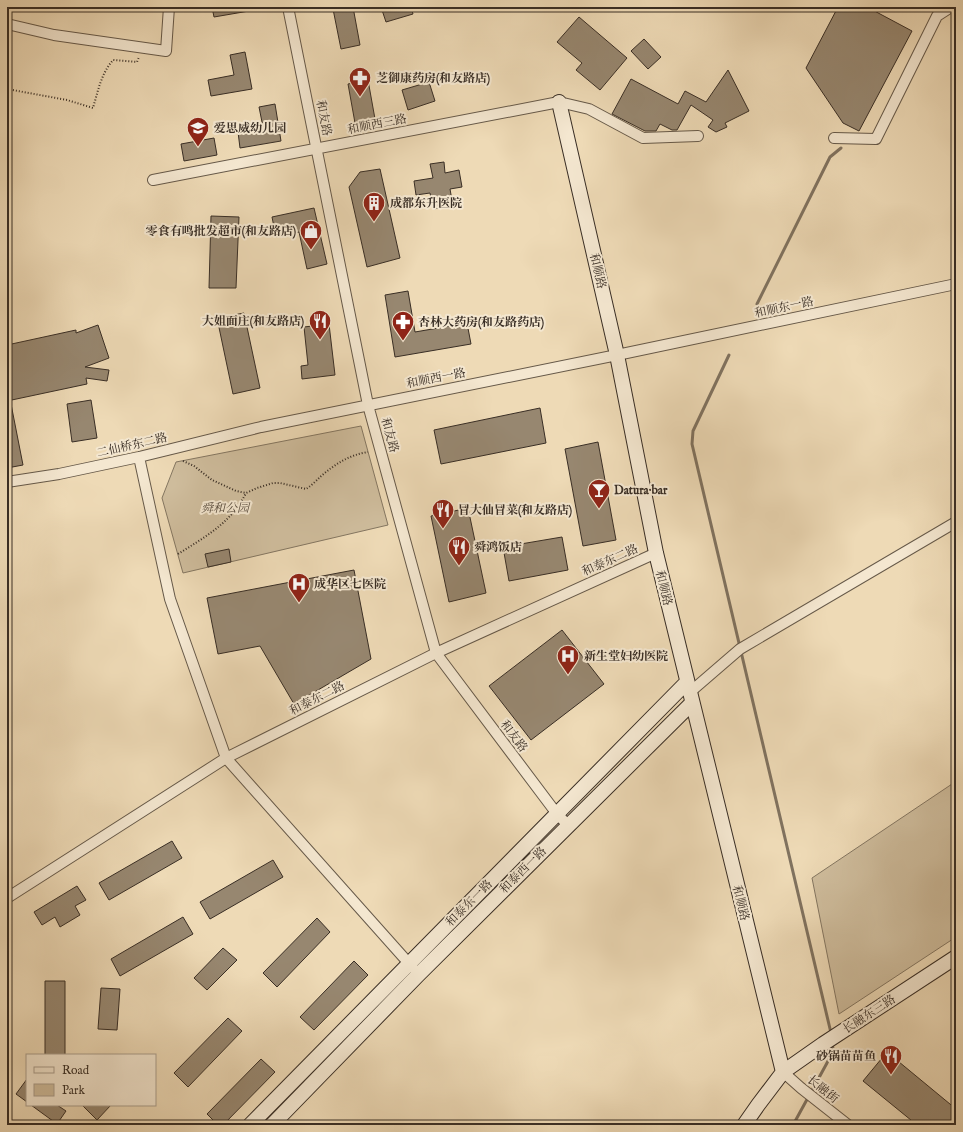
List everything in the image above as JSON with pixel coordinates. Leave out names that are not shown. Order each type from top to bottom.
[{"type":"street","points":[[7,24],[54,36],[166,51],[169,7]]},
{"type":"street","name":"和友路","points":[[288,7],[368,405],[436,653],[557,814],[568,825]]},
{"type":"street","points":[[834,138],[876,139],[937,16],[951,7]]},
{"type":"street","points":[[559,102],[589,109],[643,138],[698,136]]},
{"type":"street","name":"和顺西三路","points":[[153,180],[559,102]]},
{"type":"street","name":"和顺路","points":[[559,102],[617,355],[656,553],[783,1072]]},
{"type":"street","name":"和顺东一路","points":[[617,355],[956,284]]},
{"type":"street","name":"和顺西一路","points":[[261,427],[617,355]]},
{"type":"street","name":"二仙桥东二路","points":[[7,482],[59,474],[139,457],[261,427]]},
{"type":"street","points":[[139,457],[170,599],[226,758],[413,969]]},
{"type":"street","points":[[690,693],[740,649],[956,522]]},
{"type":"street","name":"和泰东二路","points":[[7,898],[226,758],[436,653],[656,553]]},
{"type":"street","name":"和泰东一路","points":[[250,1125],[413,969],[557,814],[690,693]]},
{"type":"street","name":"和泰西一路","points":[[272,1125],[413,969],[568,825],[690,693]]},
{"type":"street","name":"长融东三路","points":[[744,1125],[783,1072],[842,1031],[956,957]]},
{"type":"street","name":"长融街","points":[[783,1072],[848,1125]]},
{"type":"path","points":[[7,89],[67,100],[93,108],[106,68],[113,60],[137,62],[141,47]]},
{"type":"path","points":[[183,461],[194,466],[212,480],[236,491],[246,493],[274,483],[306,489],[332,467],[342,461],[356,454],[368,452]]},
{"type":"path","points":[[178,554],[219,527],[241,503],[246,493]]},
{"type":"green space","name":"舜和公园","points":[[361,426],[388,525],[183,573],[162,498],[176,462]]},
{"type":"green space","points":[[955,782],[956,937],[839,1014],[812,878]]},
{"type":"building","points":[[212,7],[248,7],[249,11],[214,17]]},
{"type":"building","points":[[353,7],[360,45],[341,49],[333,9]]},
{"type":"building","points":[[381,7],[411,7],[413,14],[386,22]]},
{"type":"building","points":[[838,7],[867,7],[912,31],[859,131],[843,123],[806,68]]},
{"type":"building","points":[[579,17],[627,58],[600,90],[576,70],[582,63],[557,42]]},
{"type":"building","points":[[644,39],[661,57],[648,69],[631,51]]},
{"type":"building","points":[[245,52],[252,89],[211,96],[208,80],[234,75],[230,55]]},
{"type":"building","points":[[728,70],[749,111],[725,123],[727,127],[716,132],[708,127],[713,120],[691,105],[677,130],[672,130],[660,124],[656,131],[645,131],[612,114],[631,79],[678,104],[685,91],[706,102]]},
{"type":"building","points":[[368,80],[375,119],[355,123],[348,84]]},
{"type":"building","points":[[429,82],[435,101],[408,110],[402,90]]},
{"type":"building","points":[[275,104],[281,141],[240,148],[238,132],[263,127],[259,107]]},
{"type":"building","points":[[214,138],[217,155],[184,161],[181,144]]},
{"type":"building","points":[[444,162],[445,173],[459,170],[462,187],[450,189],[453,206],[433,209],[430,193],[416,195],[414,181],[433,178],[430,164]]},
{"type":"building","name":"成都东升医院","points":[[380,169],[400,258],[367,267],[349,187],[360,172]]},
{"type":"building","points":[[314,208],[327,264],[307,269],[299,232],[276,237],[272,217]]},
{"type":"building","points":[[211,216],[239,217],[236,288],[209,288]]},
{"type":"building","points":[[408,291],[415,332],[467,323],[471,344],[395,357],[385,295]]},
{"type":"building","points":[[244,313],[260,388],[233,394],[217,318]]},
{"type":"building","points":[[329,324],[335,375],[302,379],[301,366],[308,365],[304,327]]},
{"type":"building","points":[[98,325],[109,358],[85,367],[109,370],[107,381],[86,378],[87,384],[7,401],[7,345],[76,330],[76,333]]},
{"type":"building","points":[[91,400],[97,438],[72,442],[67,404]]},
{"type":"building","points":[[7,404],[11,404],[23,465],[7,468]]},
{"type":"building","points":[[540,408],[546,443],[441,464],[434,430]]},
{"type":"building","points":[[598,442],[616,540],[583,546],[565,449]]},
{"type":"building","points":[[468,508],[486,593],[449,602],[431,516]]},
{"type":"building","points":[[562,537],[568,570],[509,581],[503,547]]},
{"type":"building","points":[[229,549],[231,562],[208,567],[205,554]]},
{"type":"building","points":[[354,570],[371,659],[294,704],[260,646],[218,654],[207,598]]},
{"type":"building","points":[[562,630],[604,684],[531,740],[489,686]]},
{"type":"building","points":[[172,841],[182,858],[109,900],[99,883]]},
{"type":"building","points":[[273,860],[283,877],[210,919],[200,902]]},
{"type":"building","points":[[77,886],[86,900],[75,906],[80,915],[60,927],[55,917],[42,925],[34,912]]},
{"type":"building","points":[[183,917],[193,934],[120,976],[111,959]]},
{"type":"building","points":[[317,918],[330,932],[277,987],[263,973]]},
{"type":"building","points":[[223,948],[237,960],[207,990],[194,978]]},
{"type":"building","points":[[354,961],[368,975],[314,1030],[300,1017]]},
{"type":"building","points":[[45,981],[65,981],[65,1054],[45,1054]]},
{"type":"building","points":[[101,988],[120,989],[117,1030],[98,1029]]},
{"type":"building","points":[[228,1018],[242,1031],[188,1087],[174,1073]]},
{"type":"building","points":[[887,1052],[956,1109],[956,1114],[947,1125],[917,1125],[863,1081]]},
{"type":"building","points":[[261,1059],[275,1072],[223,1125],[218,1125],[207,1114]]},
{"type":"building","points":[[26,1080],[26,1101],[16,1094]]},
{"type":"building","points":[[32,1106],[58,1106],[66,1111],[57,1124]]},
{"type":"building","points":[[83,1106],[110,1106],[97,1120]]},
{"type":"waterway","points":[[757,304],[830,157],[841,148]]},
{"type":"waterway","points":[[729,355],[693,431],[692,444],[831,1033]]},
{"type":"waterway","points":[[793,1125],[827,1063],[833,1049],[832,1042]]},
{"type":"place","name":"芝御康药房(和友路店)","points":[[360,98]]},
{"type":"place","name":"爱思威幼儿园","points":[[198,148]]},
{"type":"place","name":"成都东升医院","points":[[374,222]]},
{"type":"place","name":"零食有鸣批发超市(和友路店)","points":[[311,250]]},
{"type":"place","name":"大姐面庄(和友路店)","points":[[320,340]]},
{"type":"place","name":"杏林大药房(和友路药店)","points":[[403,342]]},
{"type":"place","name":"Datura·bar","points":[[599,510]]},
{"type":"place","name":"冒大仙冒菜(和友路店)","points":[[443,530]]},
{"type":"place","name":"舜鸿饭店","points":[[459,566]]},
{"type":"place","name":"成华区七医院","points":[[299,604]]},
{"type":"place","name":"新生堂妇幼医院","points":[[568,676]]},
{"type":"place","name":"砂锅苗苗鱼","points":[[891,1076]]}]
